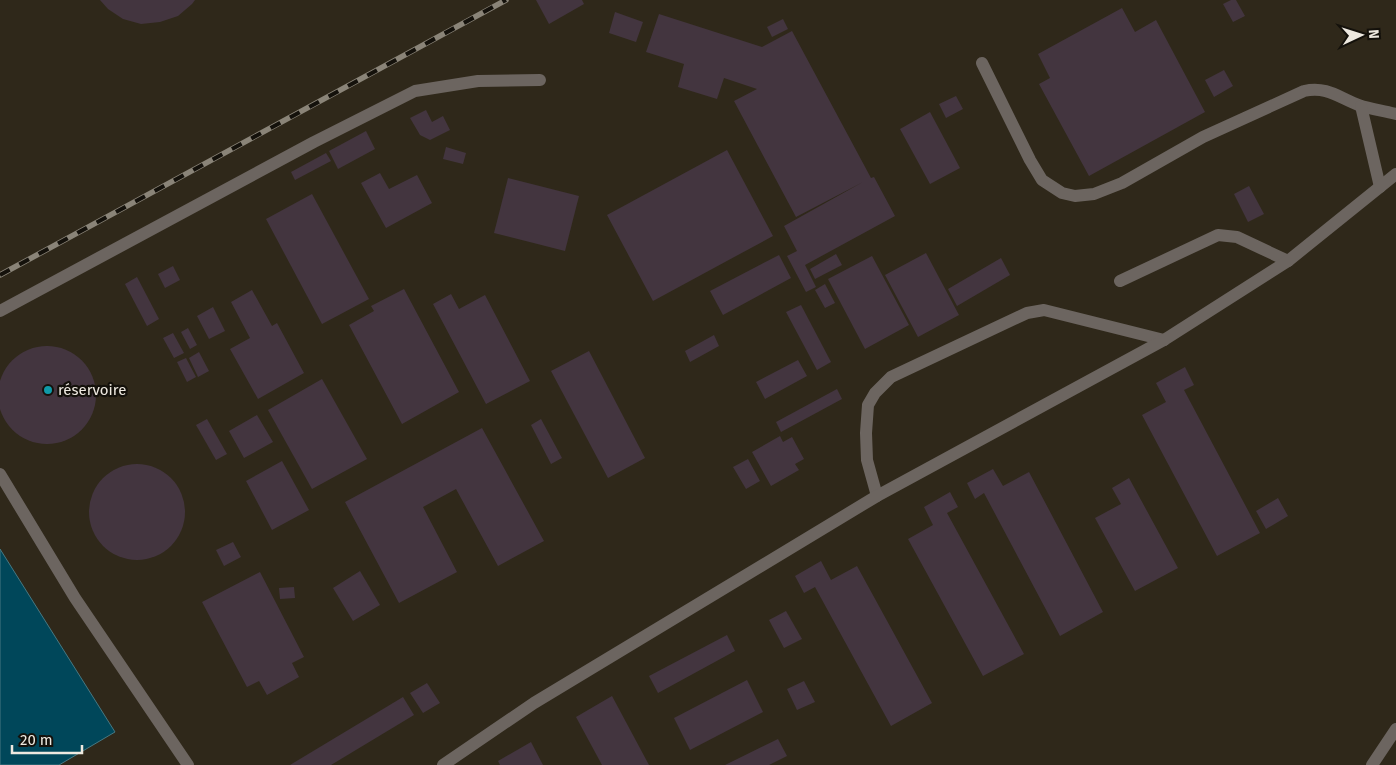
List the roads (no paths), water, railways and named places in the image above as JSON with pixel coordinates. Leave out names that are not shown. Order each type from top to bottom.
[{"type":"street","points":[[982,63],[1030,160],[1042,180],[1062,193],[1076,196],[1094,194],[1122,183],[1203,137],[1304,91],[1324,90],[1361,106],[1396,114]]},
{"type":"street","points":[[0,311],[314,142],[415,91],[478,81],[540,80]]},
{"type":"street","points":[[1361,106],[1380,187]]},
{"type":"street","points":[[443,765],[534,703],[877,496],[1164,340],[1288,261],[1396,174]]},
{"type":"street","points":[[1120,281],[1218,235],[1237,237],[1288,261]]},
{"type":"street","points":[[877,496],[867,460],[868,405],[875,393],[891,377],[1027,313],[1044,310],[1164,340]]},
{"type":"street","points":[[0,474],[75,598],[188,765]]},
{"type":"street","points":[[1372,765],[1396,729]]},
{"type":"water","points":[[0,549],[115,732],[59,765],[0,765]]},
{"type":"railway","points":[[0,275],[506,0]]},
{"type":"place","name":"réservoire","points":[[48,390]]}]
